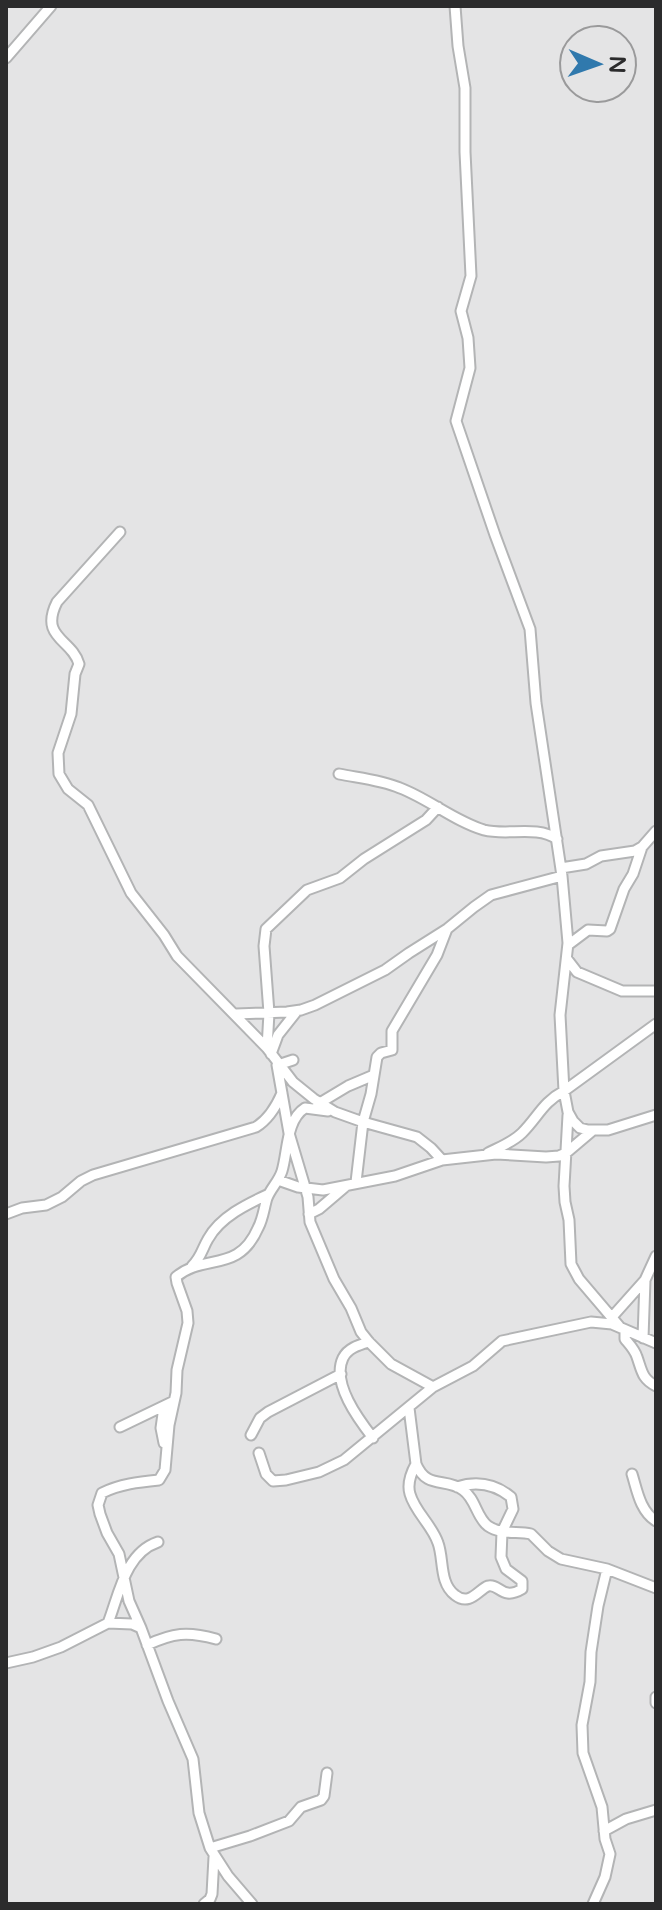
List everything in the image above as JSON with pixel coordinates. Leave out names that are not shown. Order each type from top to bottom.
[{"type":"street","points":[[6,58],[51,6]]},
{"type":"street","points":[[455,6],[465,88],[471,276],[461,311],[468,338],[470,368],[456,421],[530,629],[536,703],[562,872],[568,945],[560,1015],[568,1112],[565,1195],[572,1266],[579,1279],[622,1328],[625,1339],[636,1354],[642,1375],[656,1386]]},
{"type":"street","points":[[120,532],[54,608],[52,622],[56,636],[74,653],[79,664],[71,714],[58,753],[59,774],[68,789],[88,805],[131,893],[177,956],[236,1014],[293,1082],[335,1112],[417,1137],[442,1160]]},
{"type":"street","points":[[339,774],[400,788],[472,826],[489,831],[544,833],[557,839]]},
{"type":"street","points":[[433,1387],[391,1364],[361,1332],[312,1228],[306,1188],[280,1108],[282,1093],[273,1057],[264,946],[266,929],[307,890],[340,878],[361,860],[426,820],[438,807]]},
{"type":"street","points":[[236,1014],[297,1011],[315,1005],[385,970],[491,895],[586,864],[601,856],[635,851],[656,831]]},
{"type":"street","points":[[568,945],[588,930],[610,929],[642,847]]},
{"type":"street","points":[[309,1214],[353,1181],[377,1057],[393,1048],[392,1031],[437,955],[447,929]]},
{"type":"street","points":[[567,959],[577,972],[620,990],[656,991]]},
{"type":"street","points":[[273,1057],[278,1035],[297,1011]]},
{"type":"street","points":[[482,1156],[515,1139],[545,1104],[656,1024]]},
{"type":"street","points":[[273,1057],[293,1060]]},
{"type":"street","points":[[188,1269],[222,1262],[245,1249],[257,1231],[269,1194],[278,1180],[289,1133],[300,1111],[374,1075]]},
{"type":"street","points":[[6,1214],[46,1205],[93,1175],[256,1127],[280,1108],[335,1112]]},
{"type":"street","points":[[568,1112],[580,1128],[592,1131],[608,1130],[656,1115]]},
{"type":"street","points":[[278,1180],[323,1190],[353,1181],[395,1176],[442,1160],[501,1154],[546,1157],[566,1153],[592,1131]]},
{"type":"street","points":[[204,1904],[212,1894],[212,1853],[199,1813],[193,1759],[129,1601],[119,1554],[100,1514],[99,1499],[102,1493],[115,1487],[159,1480],[165,1470],[180,1353],[188,1323],[176,1277],[200,1258],[208,1238],[233,1213],[269,1194]]},
{"type":"street","points":[[612,1317],[645,1280],[656,1256]]},
{"type":"street","points":[[643,1338],[645,1280]]},
{"type":"street","points":[[259,1453],[270,1479],[286,1480],[328,1468],[373,1438],[433,1387],[473,1366],[502,1341],[598,1322],[622,1328],[656,1343]]},
{"type":"street","points":[[369,1342],[349,1351],[342,1359],[341,1374],[349,1404],[373,1438]]},
{"type":"street","points":[[251,1435],[260,1418],[268,1412],[341,1374]]},
{"type":"street","points":[[120,1427],[174,1401]]},
{"type":"street","points":[[164,1407],[161,1428],[167,1450]]},
{"type":"street","points":[[409,1408],[419,1472],[430,1481],[463,1490],[473,1501],[485,1524],[502,1532],[531,1534],[561,1559],[607,1569],[656,1588]]},
{"type":"street","points":[[416,1464],[410,1478],[410,1494],[437,1539],[443,1572],[454,1595],[459,1598],[472,1597],[489,1586],[508,1593],[519,1591],[522,1581],[502,1563],[500,1546],[502,1532],[513,1509],[511,1497],[501,1490],[478,1484],[457,1487]]},
{"type":"street","points":[[632,1474],[646,1514],[656,1521]]},
{"type":"street","points":[[108,1623],[126,1573],[144,1548],[158,1542]]},
{"type":"street","points":[[593,1904],[605,1877],[610,1854],[602,1807],[583,1753],[581,1734],[590,1682],[592,1645],[607,1569]]},
{"type":"street","points":[[6,1663],[61,1647],[108,1623],[132,1624],[141,1628]]},
{"type":"street","points":[[147,1645],[166,1636],[185,1633],[216,1639]]},
{"type":"street","points":[[212,1853],[289,1821],[301,1807],[321,1800],[327,1773]]},
{"type":"street","points":[[604,1831],[626,1819],[656,1810]]},
{"type":"street","points":[[212,1853],[252,1904]]}]
